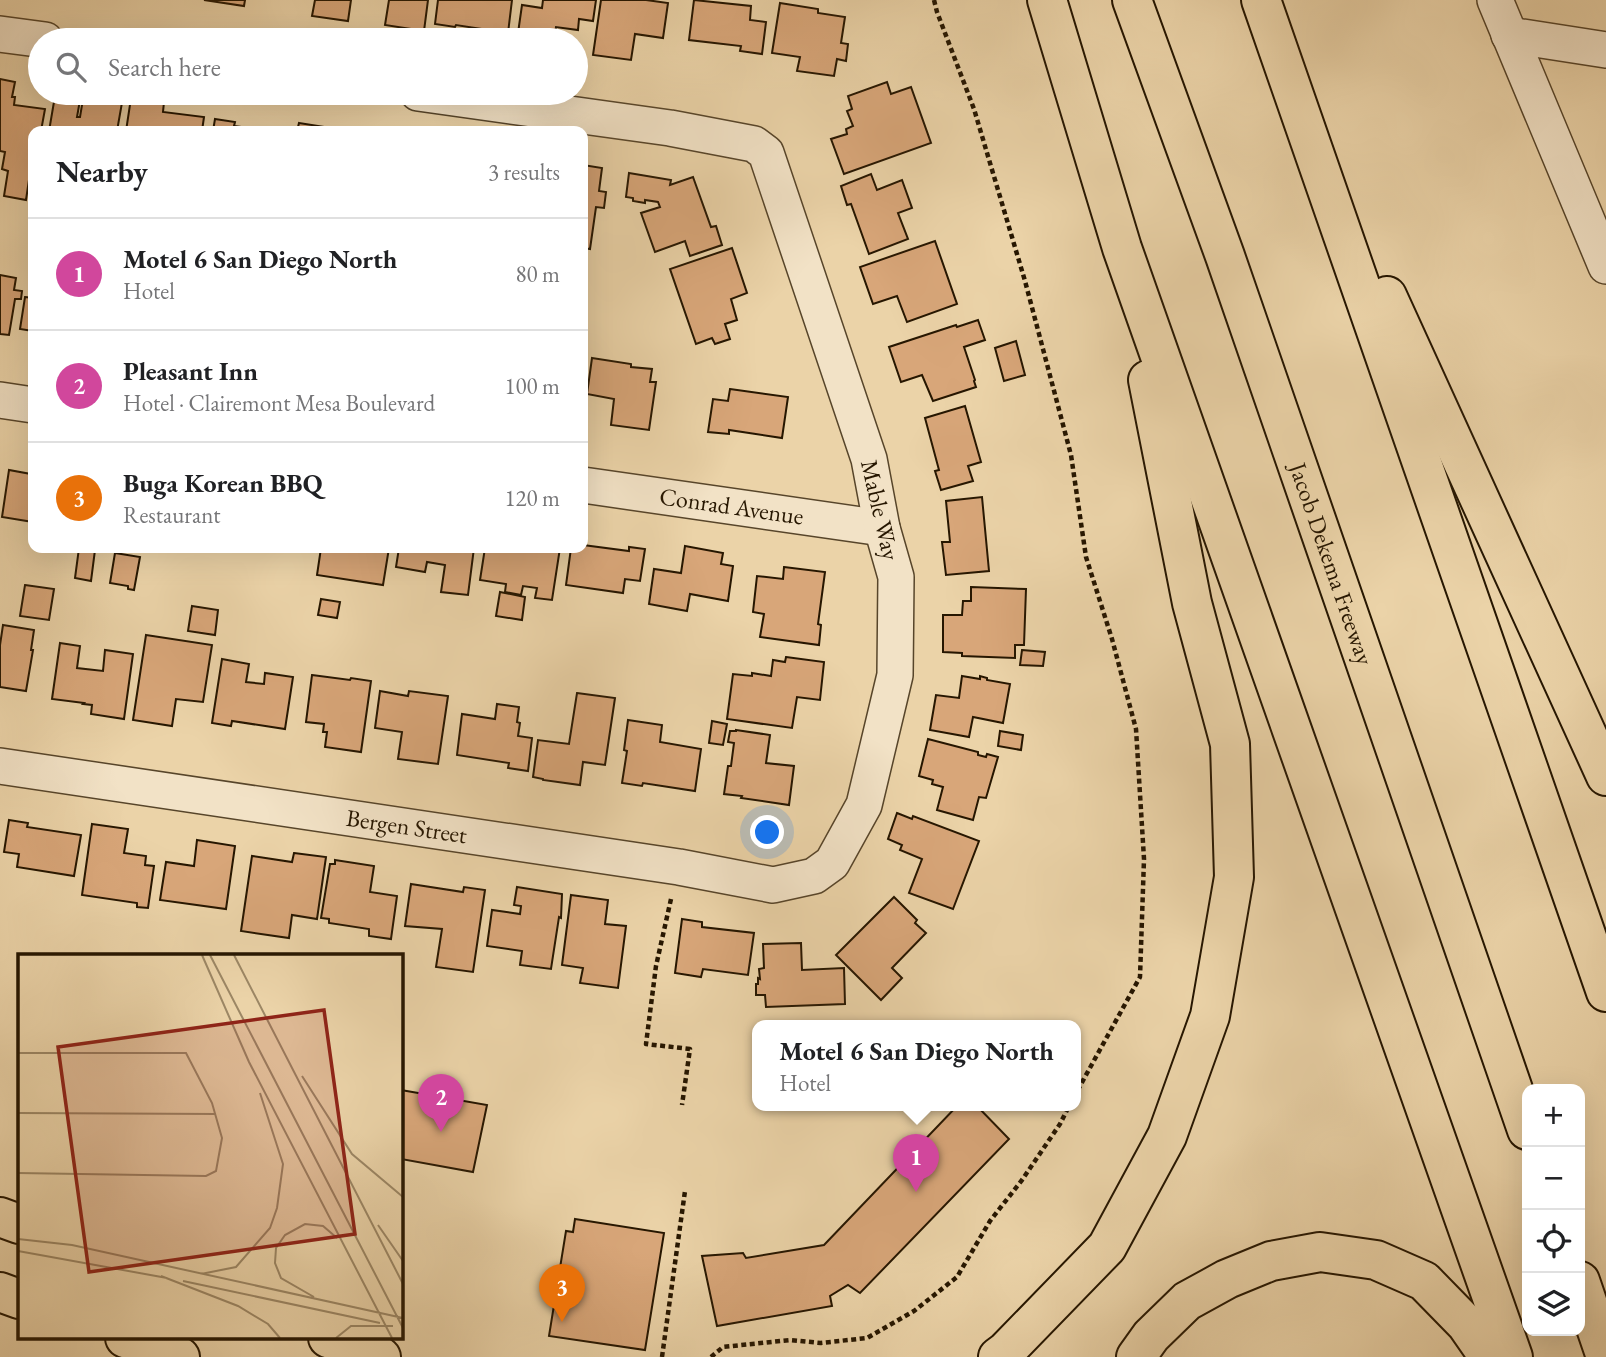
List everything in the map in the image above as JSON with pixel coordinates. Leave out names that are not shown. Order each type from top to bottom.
[{"type":"main road","points":[[1047,0],[1122,248],[1513,1357]]},
{"type":"main road","name":"Jacob Dekema Freeway","points":[[1132,0],[1230,269],[1522,1116]]},
{"type":"main road","points":[[1261,0],[1606,992]]},
{"type":"main road","points":[[1288,77],[1606,776]]},
{"type":"main road","points":[[998,1357],[1107,1247],[1167,1136],[1210,1016],[1234,877],[1230,744],[1192,603],[1122,248]]},
{"type":"main road","points":[[0,1217],[18,1224]]},
{"type":"main road","points":[[1136,1357],[1151,1336],[1188,1301],[1227,1279],[1270,1261],[1320,1252],[1376,1260],[1424,1281],[1466,1324],[1489,1357]]},
{"type":"main road","points":[[0,1292],[18,1299]]},
{"type":"main road","points":[[1585,1296],[1606,1357]]},
{"type":"main road","points":[[131,1340],[180,1357]]},
{"type":"main road","points":[[334,1340],[381,1357]]},
{"type":"street","points":[[1495,0],[1606,266]]},
{"type":"street","points":[[0,34],[28,38]]},
{"type":"street","points":[[1509,35],[1606,50]]},
{"type":"street","name":"Mable Way","points":[[504,105],[670,128],[754,144],[766,153],[869,459],[896,577],[895,675],[864,804],[832,863],[814,876]]},
{"type":"street","points":[[0,400],[28,404]]},
{"type":"street","name":"Conrad Avenue","points":[[588,486],[883,528]]},
{"type":"street","name":"Bergen Street","points":[[0,766],[679,867],[773,885],[814,876]]},
{"type":"path","points":[[934,0],[974,109],[1025,281],[1071,455],[1086,557],[1136,729],[1144,859],[1140,977],[1081,1084]]},
{"type":"path","points":[[679,867],[656,966],[646,1044],[690,1049],[682,1105]]},
{"type":"path","points":[[711,1357],[723,1347],[790,1340],[821,1343],[867,1338],[914,1311],[957,1277],[990,1221],[1022,1180],[1066,1111]]},
{"type":"path","points":[[662,1357],[685,1191]]},
{"type":"building","points":[[204,0],[245,0],[244,6]]},
{"type":"building","points":[[315,0],[351,0],[348,21],[312,16]]},
{"type":"building","points":[[389,0],[428,0],[424,28],[385,25]]},
{"type":"building","points":[[438,0],[512,0],[509,28],[435,24]]},
{"type":"building","points":[[543,0],[596,0],[593,21],[579,19],[578,28],[519,28],[522,5],[542,8]]},
{"type":"building","points":[[601,0],[668,3],[663,38],[635,34],[631,60],[593,55]]},
{"type":"building","points":[[694,0],[751,6],[750,20],[766,22],[762,54],[740,51],[741,46],[689,40]]},
{"type":"building","points":[[780,3],[818,9],[818,13],[845,17],[841,43],[848,44],[846,61],[837,59],[834,76],[797,71],[800,57],[772,53]]},
{"type":"building","points":[[0,79],[15,82],[12,97],[15,97],[14,105],[45,109],[42,126],[28,126],[26,200],[4,196],[8,171],[2,169],[5,152],[0,151]]},
{"type":"building","points":[[887,82],[891,94],[911,87],[931,143],[844,174],[831,139],[847,134],[846,129],[853,126],[847,111],[852,109],[848,96]]},
{"type":"building","points":[[53,105],[79,105],[77,117],[80,117],[82,105],[122,105],[118,126],[50,126]]},
{"type":"building","points":[[130,105],[164,105],[163,112],[204,117],[203,126],[127,126]]},
{"type":"building","points":[[215,119],[235,122],[234,126],[214,126]]},
{"type":"building","points":[[588,166],[602,168],[599,191],[606,192],[604,208],[596,207],[590,249]]},
{"type":"building","points":[[629,173],[671,180],[670,185],[693,177],[711,227],[716,226],[722,245],[690,256],[685,241],[655,252],[641,213],[660,207],[658,202],[645,200],[645,203],[626,197]]},
{"type":"building","points":[[871,174],[877,190],[902,180],[912,208],[898,213],[908,239],[869,254],[851,204],[847,205],[841,186]]},
{"type":"building","points":[[935,241],[957,304],[907,322],[897,296],[873,304],[860,267]]},
{"type":"building","points":[[732,248],[747,293],[731,299],[737,320],[725,324],[730,339],[715,344],[712,338],[696,344],[670,269]]},
{"type":"building","points":[[0,275],[16,278],[14,290],[22,291],[21,299],[15,299],[9,335],[0,334]]},
{"type":"building","points":[[25,297],[28,297],[28,330],[20,329]]},
{"type":"building","points":[[978,320],[985,340],[964,347],[976,387],[933,401],[922,375],[901,382],[889,347]]},
{"type":"building","points":[[1016,341],[1025,375],[1004,381],[995,348]]},
{"type":"building","points":[[592,358],[652,369],[650,382],[656,382],[649,430],[611,425],[614,399],[588,394]]},
{"type":"building","points":[[730,389],[788,397],[782,438],[729,430],[729,434],[708,432],[713,399],[728,401]]},
{"type":"building","points":[[965,406],[981,462],[968,466],[973,481],[941,490],[935,471],[939,470],[925,418]]},
{"type":"building","points":[[9,470],[28,473],[28,521],[2,517]]},
{"type":"building","points":[[982,497],[989,571],[946,575],[942,542],[950,542],[946,501]]},
{"type":"building","points":[[588,546],[629,551],[629,547],[645,549],[640,581],[625,579],[623,593],[566,585],[570,553],[588,553]]},
{"type":"building","points":[[685,546],[723,553],[721,564],[733,566],[728,601],[690,594],[687,611],[649,604],[654,569],[681,573]]},
{"type":"building","points":[[78,553],[95,553],[91,581],[75,578]]},
{"type":"building","points":[[115,553],[140,557],[134,590],[128,589],[128,586],[110,583]]},
{"type":"building","points":[[320,553],[388,553],[383,585],[317,575]]},
{"type":"building","points":[[398,553],[473,553],[468,595],[441,592],[445,565],[427,562],[425,572],[396,567]]},
{"type":"building","points":[[484,553],[559,553],[552,600],[535,598],[537,588],[523,586],[521,595],[505,592],[506,584],[480,580]]},
{"type":"building","points":[[784,567],[825,572],[818,624],[821,625],[819,645],[760,637],[764,614],[753,612],[757,576],[783,579]]},
{"type":"building","points":[[25,585],[54,589],[49,620],[20,616]]},
{"type":"building","points":[[971,587],[1026,589],[1024,645],[1015,645],[1015,658],[962,656],[962,653],[943,652],[943,615],[962,615],[963,601],[971,601]]},
{"type":"building","points":[[500,592],[525,597],[522,620],[496,616]]},
{"type":"building","points":[[321,599],[340,602],[337,618],[318,615]]},
{"type":"building","points":[[192,606],[218,610],[215,635],[188,631]]},
{"type":"building","points":[[3,625],[34,630],[26,691],[0,687]]},
{"type":"building","points":[[146,635],[212,645],[203,702],[176,699],[172,726],[133,720]]},
{"type":"building","points":[[60,643],[80,646],[77,668],[103,671],[105,650],[133,654],[124,719],[91,714],[92,705],[52,699]]},
{"type":"building","points":[[1022,650],[1045,652],[1043,666],[1020,665]]},
{"type":"building","points":[[786,657],[824,662],[820,700],[797,697],[792,728],[727,719],[733,674],[771,676],[773,660],[785,662]]},
{"type":"building","points":[[222,659],[249,664],[246,682],[264,684],[265,673],[293,677],[285,729],[232,721],[231,726],[212,723]]},
{"type":"building","points":[[312,675],[371,681],[361,752],[325,747],[327,732],[323,732],[324,724],[306,722]]},
{"type":"building","points":[[962,676],[980,679],[980,676],[1010,684],[1003,723],[973,717],[969,737],[930,730],[936,695],[959,698]]},
{"type":"building","points":[[380,691],[408,696],[409,691],[448,696],[438,764],[398,759],[402,732],[375,728]]},
{"type":"building","points":[[577,693],[615,698],[605,765],[583,762],[580,785],[533,777],[538,740],[569,744]]},
{"type":"building","points":[[497,704],[519,707],[518,736],[532,738],[528,771],[508,768],[509,763],[457,755],[462,714],[495,719]]},
{"type":"building","points":[[628,720],[662,725],[660,742],[701,749],[695,791],[643,783],[642,786],[622,783]]},
{"type":"building","points":[[712,721],[727,724],[723,745],[709,743]]},
{"type":"building","points":[[730,731],[770,735],[766,763],[794,766],[789,805],[724,794],[734,743],[728,742]]},
{"type":"building","points":[[1000,731],[1023,735],[1021,750],[998,746]]},
{"type":"building","points":[[928,739],[978,752],[978,755],[998,757],[986,798],[979,797],[973,820],[937,810],[943,787],[932,784],[933,780],[919,776]]},
{"type":"building","points":[[897,813],[912,819],[913,816],[979,841],[953,909],[909,893],[922,859],[900,850],[902,845],[888,839]]},
{"type":"building","points":[[9,820],[28,823],[27,827],[81,835],[74,876],[17,867],[19,854],[4,852]]},
{"type":"building","points":[[92,824],[128,829],[124,853],[146,856],[145,865],[154,866],[148,908],[137,907],[137,903],[82,895]]},
{"type":"building","points":[[197,840],[235,846],[226,909],[160,900],[166,862],[194,866]]},
{"type":"building","points":[[294,853],[326,857],[317,919],[292,915],[289,938],[241,931],[252,856],[292,862]]},
{"type":"building","points":[[335,860],[374,866],[370,892],[397,896],[391,939],[369,936],[369,929],[329,923],[329,919],[321,918],[330,864],[335,864]]},
{"type":"building","points":[[411,884],[463,892],[464,887],[485,890],[473,972],[436,967],[442,929],[405,926]]},
{"type":"building","points":[[517,887],[562,894],[561,918],[559,917],[551,969],[520,965],[522,951],[487,946],[492,910],[520,914],[521,906],[514,905]]},
{"type":"building","points":[[571,895],[608,900],[605,924],[626,926],[618,988],[580,983],[583,968],[562,965]]},
{"type":"building","points":[[894,897],[926,933],[892,968],[902,978],[881,1000],[836,955]]},
{"type":"building","points":[[682,919],[702,922],[702,927],[754,933],[748,975],[703,969],[701,977],[675,973]]},
{"type":"building","points":[[801,943],[802,970],[844,968],[845,1004],[766,1007],[765,995],[756,995],[756,984],[758,978],[760,979],[759,969],[764,968],[763,944]]},
{"type":"building","points":[[402,1090],[487,1105],[473,1172],[402,1159]]},
{"type":"building","points":[[952,1111],[982,1111],[1009,1139],[860,1293],[848,1285],[830,1296],[832,1306],[717,1326],[702,1256],[743,1253],[746,1258],[824,1245]]},
{"type":"building","points":[[575,1219],[664,1233],[645,1350],[549,1336],[566,1231],[573,1232]]},
{"type":"place","name":"Pleasant Inn","points":[[441,1132]]},
{"type":"place","name":"Motel 6 San Diego North","points":[[916,1192]]},
{"type":"place","name":"Buga Korean BBQ","points":[[562,1322]]}]
